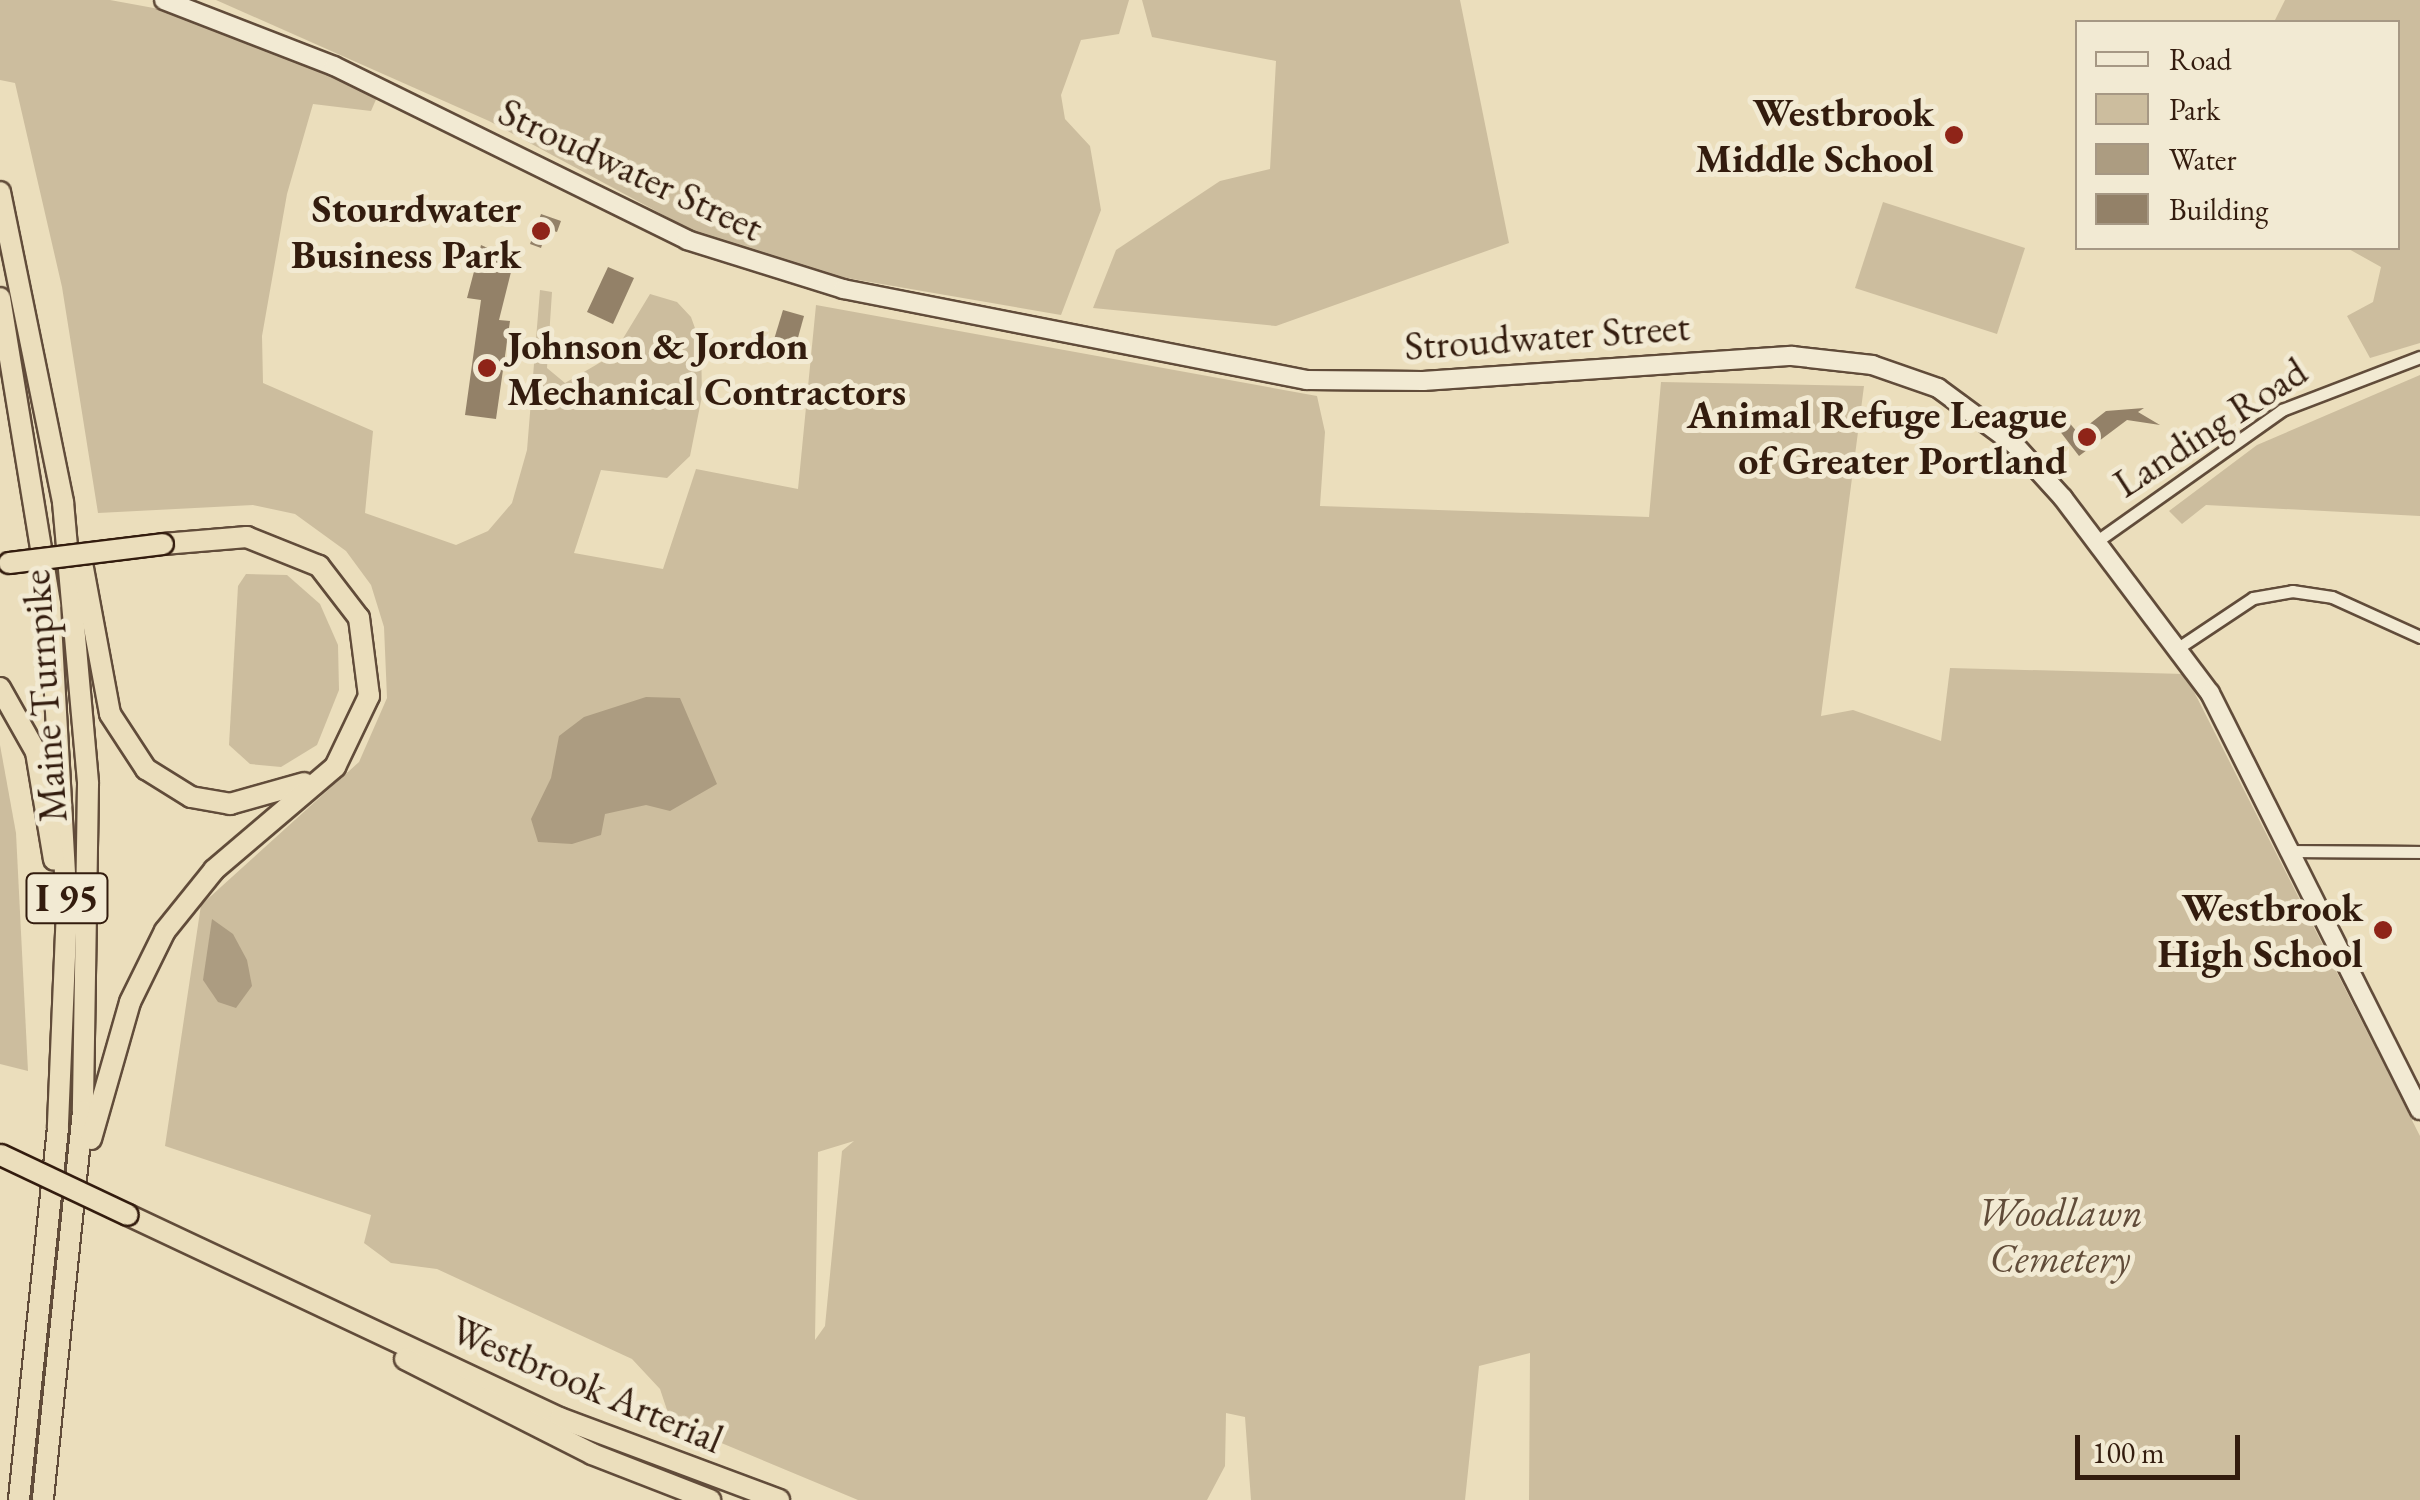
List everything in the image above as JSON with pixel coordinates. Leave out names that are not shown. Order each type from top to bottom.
[{"type":"highway","name":"Maine Turnpike","points":[[0,192],[62,502],[88,802],[78,1163],[43,1500]]},
{"type":"highway","name":"Maine Turnpike","points":[[0,298],[56,670],[67,909],[63,1020],[18,1500]]},
{"type":"highway","points":[[62,502],[74,516],[110,714],[137,760],[179,792],[217,803],[256,802],[294,790],[334,756],[354,722],[362,670],[350,618],[328,586],[273,551],[233,545],[163,548]]},
{"type":"highway","points":[[5,568],[247,537],[319,566],[359,618],[369,696],[336,767],[214,870],[166,931],[130,1002],[78,1163]]},
{"type":"highway","points":[[0,688],[26,726],[42,777],[63,1020]]},
{"type":"highway","name":"Westbrook Arterial","points":[[0,1155],[560,1418],[779,1500]]},
{"type":"highway","name":"Westbrook Arterial","points":[[369,1329],[416,1366],[500,1410],[710,1500]]},
{"type":"main road","name":"Stroudwater Street","points":[[164,0],[334,66],[740,261],[1186,358],[1345,382],[1792,356],[1872,365],[1938,388],[1978,413],[2097,542],[2178,648],[2223,716],[2420,1110]]},
{"type":"street","name":"Landing Road","points":[[2097,542],[2282,410],[2420,357]]},
{"type":"street","points":[[2178,648],[2253,598],[2292,591],[2332,597],[2420,637]]},
{"type":"street","points":[[2292,851],[2420,852]]},
{"type":"green space","name":"Woodlawn Cemetery","points":[[0,0],[110,0],[170,11],[378,95],[371,111],[313,104],[287,194],[262,336],[263,383],[373,431],[365,513],[456,545],[488,531],[512,503],[527,450],[540,290],[552,292],[547,368],[565,383],[613,355],[650,294],[677,302],[691,317],[701,345],[702,396],[690,456],[667,478],[601,470],[574,553],[663,569],[696,469],[798,489],[816,305],[1317,396],[1325,432],[1320,506],[1649,517],[1661,382],[1864,386],[1821,716],[1853,710],[1941,741],[1950,668],[2185,674],[2420,1136],[2420,1500],[1529,1500],[1530,1353],[1479,1366],[1465,1500],[1251,1500],[1245,1417],[1226,1413],[1225,1466],[1207,1500],[858,1500],[671,1422],[660,1389],[632,1359],[437,1269],[391,1263],[364,1243],[371,1215],[165,1146],[201,905],[359,762],[387,698],[384,627],[371,585],[346,551],[295,514],[253,505],[98,513],[62,287],[15,83],[0,80]],"holes":[[[854,1141],[842,1151],[825,1326],[815,1340],[818,1152]]]},
{"type":"green space","points":[[216,0],[1129,0],[1119,34],[1081,40],[1061,95],[1065,119],[1090,146],[1101,210],[1061,315],[835,276],[693,231],[489,121]]},
{"type":"green space","points":[[1142,0],[1460,0],[1509,243],[1276,326],[1093,308],[1116,250],[1220,181],[1270,169],[1276,61],[1152,37]]},
{"type":"green space","points":[[2285,0],[2420,0],[2420,343],[2370,358],[2347,316],[2373,302],[2381,267],[2351,250],[2400,250],[2400,20],[2275,20]]},
{"type":"green space","points":[[1883,202],[2025,248],[1997,334],[1855,288]]},
{"type":"green space","points":[[2420,375],[2420,516],[2206,505],[2182,524],[2169,511],[2257,445]]},
{"type":"green space","points":[[246,574],[287,575],[320,604],[338,645],[339,690],[317,745],[281,767],[250,764],[229,745],[238,586]]},
{"type":"green space","points":[[0,745],[16,833],[28,1071],[0,1064]]},
{"type":"water","points":[[646,697],[680,698],[717,784],[670,811],[646,805],[605,814],[601,835],[572,844],[538,842],[531,819],[551,778],[559,736],[584,717]]},
{"type":"water","points":[[212,919],[233,934],[247,960],[252,986],[236,1008],[218,1002],[203,980]]},
{"type":"building","name":"Stourdwater Business Park","points":[[541,214],[561,221],[557,232],[547,229],[541,248],[530,244]]},
{"type":"building","name":"Johnson & Jordon Mechanical Contractors","points":[[481,245],[514,260],[499,320],[510,321],[496,419],[465,415],[481,300],[467,298]]},
{"type":"building","points":[[608,267],[634,278],[613,324],[587,312]]},
{"type":"building","points":[[783,310],[804,316],[794,352],[772,346]]},
{"type":"building","name":"Animal Refuge League of Greater Portland","points":[[2144,408],[2138,412],[2160,425],[2127,420],[2079,456],[2052,421],[2062,414],[2078,433],[2106,411]]},
{"type":"place","name":"Westbrook Middle School","points":[[1954,135]]},
{"type":"place","name":"Stourdwater Business Park","points":[[541,231]]},
{"type":"place","name":"Johnson & Jordon Mechanical Contractors","points":[[487,368]]},
{"type":"place","name":"Animal Refuge League of Greater Portland","points":[[2087,437]]},
{"type":"place","name":"Westbrook High School","points":[[2383,930]]}]
